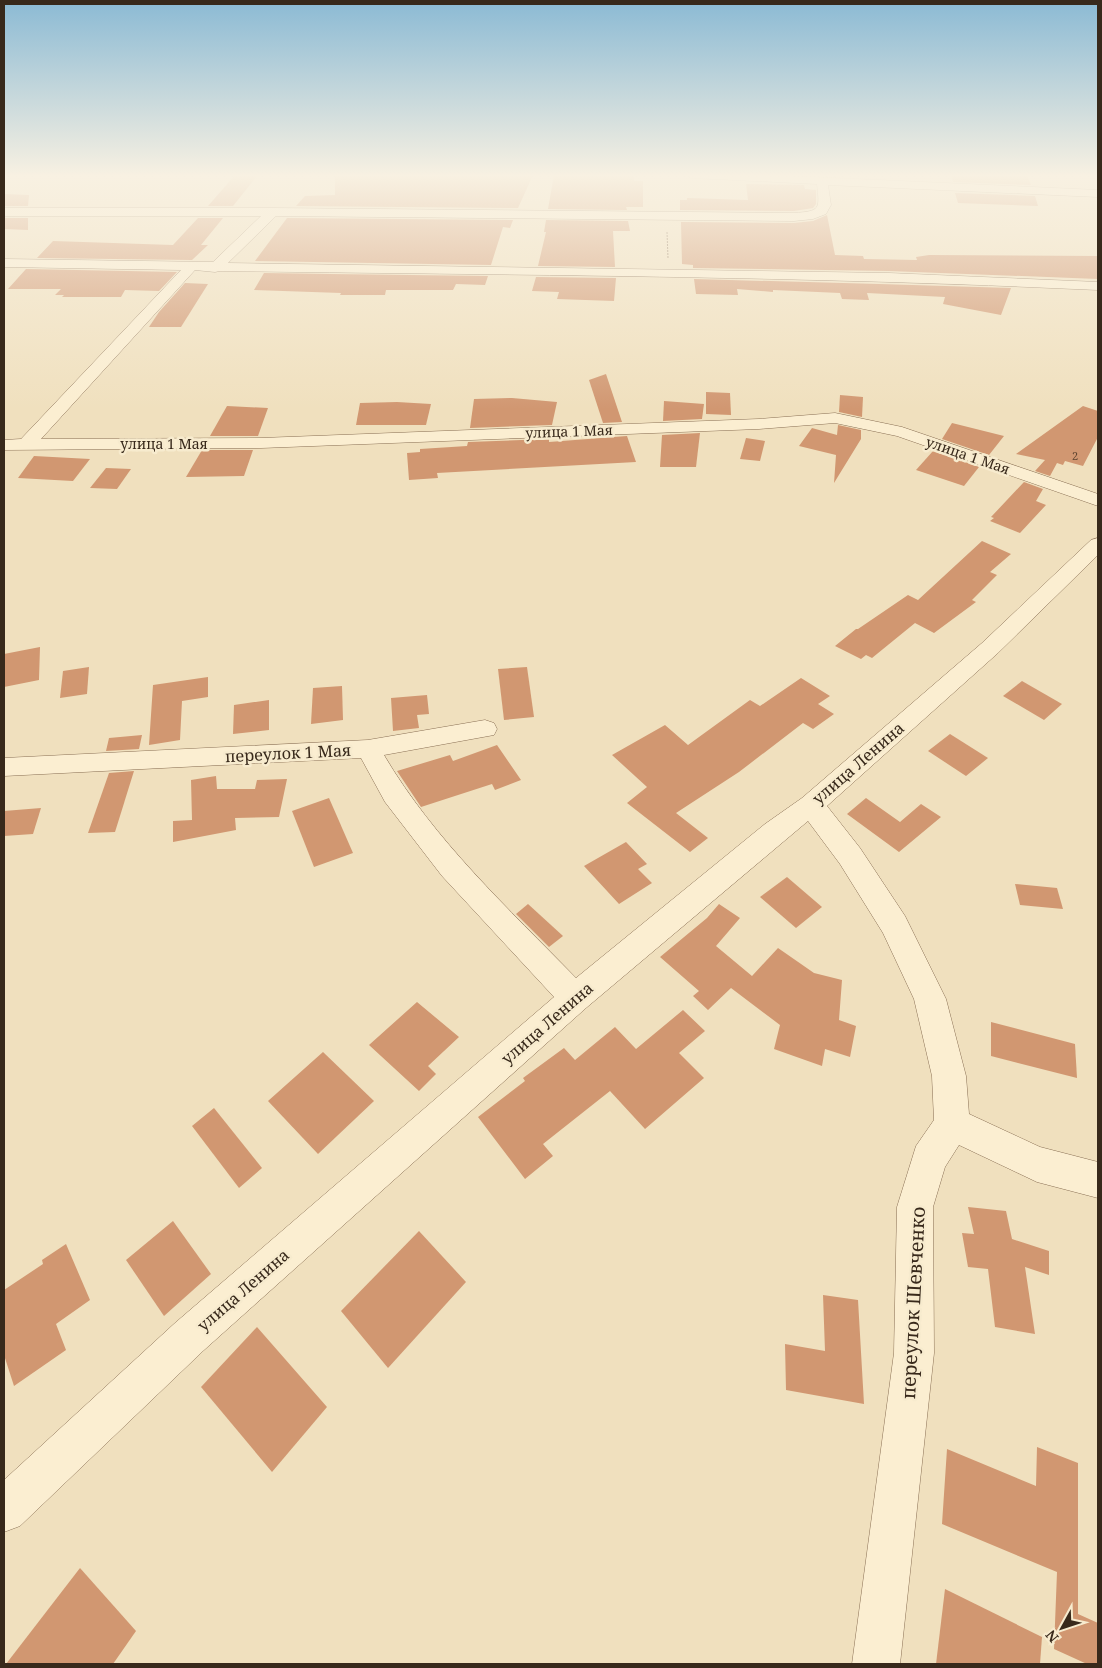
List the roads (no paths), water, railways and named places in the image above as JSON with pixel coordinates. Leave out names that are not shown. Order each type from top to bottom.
[{"type":"street","points":[[215,268],[231,253]]},
{"type":"street","points":[[4,263],[215,268],[668,271],[1004,281],[1098,286]]},
{"type":"street","points":[[26,445],[191,267]]},
{"type":"street","name":"улица 1 Мая","points":[[4,444],[261,442],[760,424],[835,418],[902,432],[1098,500]]},
{"type":"street","name":"улица Ленина","points":[[4,1510],[189,1337],[575,998],[768,838],[811,805],[990,648],[1098,544]]},
{"type":"street","points":[[368,749],[485,729]]},
{"type":"street","name":"переулок 1 Мая","points":[[4,767],[368,749],[394,795],[452,868],[575,998]]},
{"type":"street","points":[[811,805],[850,856],[894,925],[930,999],[950,1076],[952,1124],[1037,1164],[1098,1180]]},
{"type":"street","name":"переулок Шевченко","points":[[876,1664],[914,1353],[915,1206],[929,1159],[952,1124]]}]
